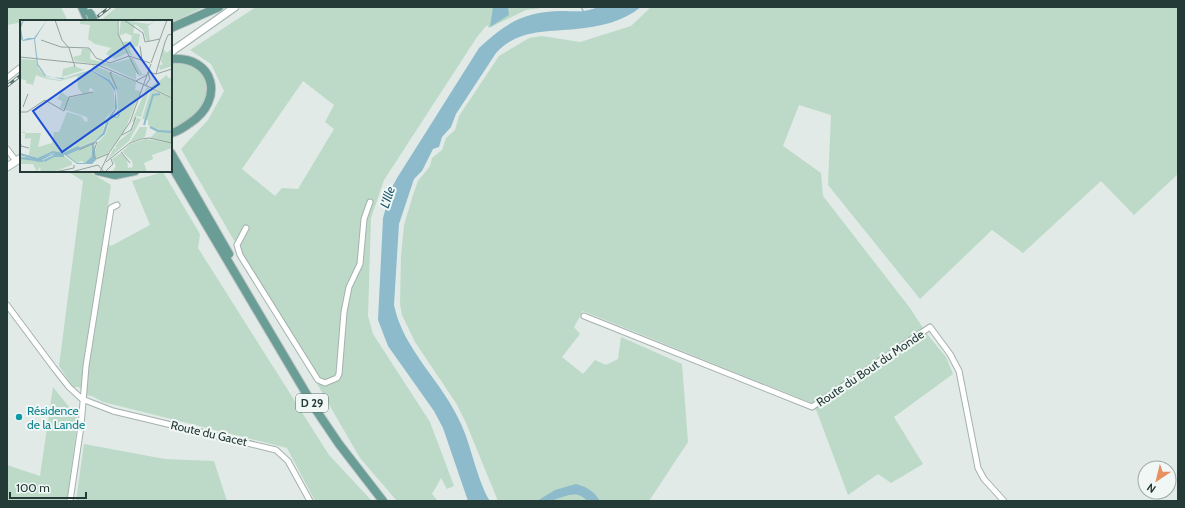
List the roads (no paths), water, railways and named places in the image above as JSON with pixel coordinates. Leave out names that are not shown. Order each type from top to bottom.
[{"type":"main road","points":[[82,7],[88,14]]},
{"type":"main road","points":[[172,28],[219,7]]},
{"type":"main road","points":[[172,51],[235,7]]},
{"type":"main road","points":[[172,59],[190,60],[201,67],[209,77],[212,91],[209,104],[200,116],[183,128],[172,133]]},
{"type":"main road","points":[[7,167],[18,160]]},
{"type":"main road","name":"D 29","points":[[172,163],[228,262],[328,427],[363,477],[383,501]]},
{"type":"main road","points":[[102,172],[115,175],[130,172]]},
{"type":"street","points":[[7,78],[20,68]]},
{"type":"street","points":[[7,149],[18,160]]},
{"type":"street","points":[[246,228],[237,245],[240,255],[318,380],[325,383],[337,378],[339,374],[344,312],[349,287],[360,264],[364,219],[370,202]]},
{"type":"street","points":[[70,501],[81,426],[82,400],[111,208],[117,205]]},
{"type":"street","name":"Route du Gacet","points":[[7,305],[68,387],[82,400],[113,411],[276,450],[288,461],[310,501]]},
{"type":"street","name":"Route du Bout du Monde","points":[[584,316],[812,408],[930,327],[950,354],[959,371],[978,468],[984,479],[1004,501]]},
{"type":"water","points":[[493,7],[508,7],[509,15],[490,27]]},
{"type":"water","points":[[598,7],[641,7],[618,20],[602,25],[533,33],[523,36],[505,45],[496,53],[456,114],[451,127],[442,137],[439,147],[433,149],[422,171],[414,179],[399,224],[394,305],[406,337],[444,394],[461,424],[478,474],[490,501],[468,501],[443,428],[434,411],[388,346],[378,320],[383,218],[391,189],[397,178],[479,48],[497,32],[516,20],[526,16],[537,13],[584,11]]},
{"type":"water","points":[[576,484],[590,490],[600,501],[587,501],[579,495],[571,495],[549,501],[537,501],[555,490]]},
{"type":"waterway","points":[[581,7],[585,14]]},
{"type":"railway","points":[[93,20],[110,7]]},
{"type":"railway","points":[[7,86],[20,76]]},
{"type":"place","name":"Résidence de la Lande","points":[[19,417]]},
{"type":"water label","name":"L'Ille","points":[[387,197]]}]
